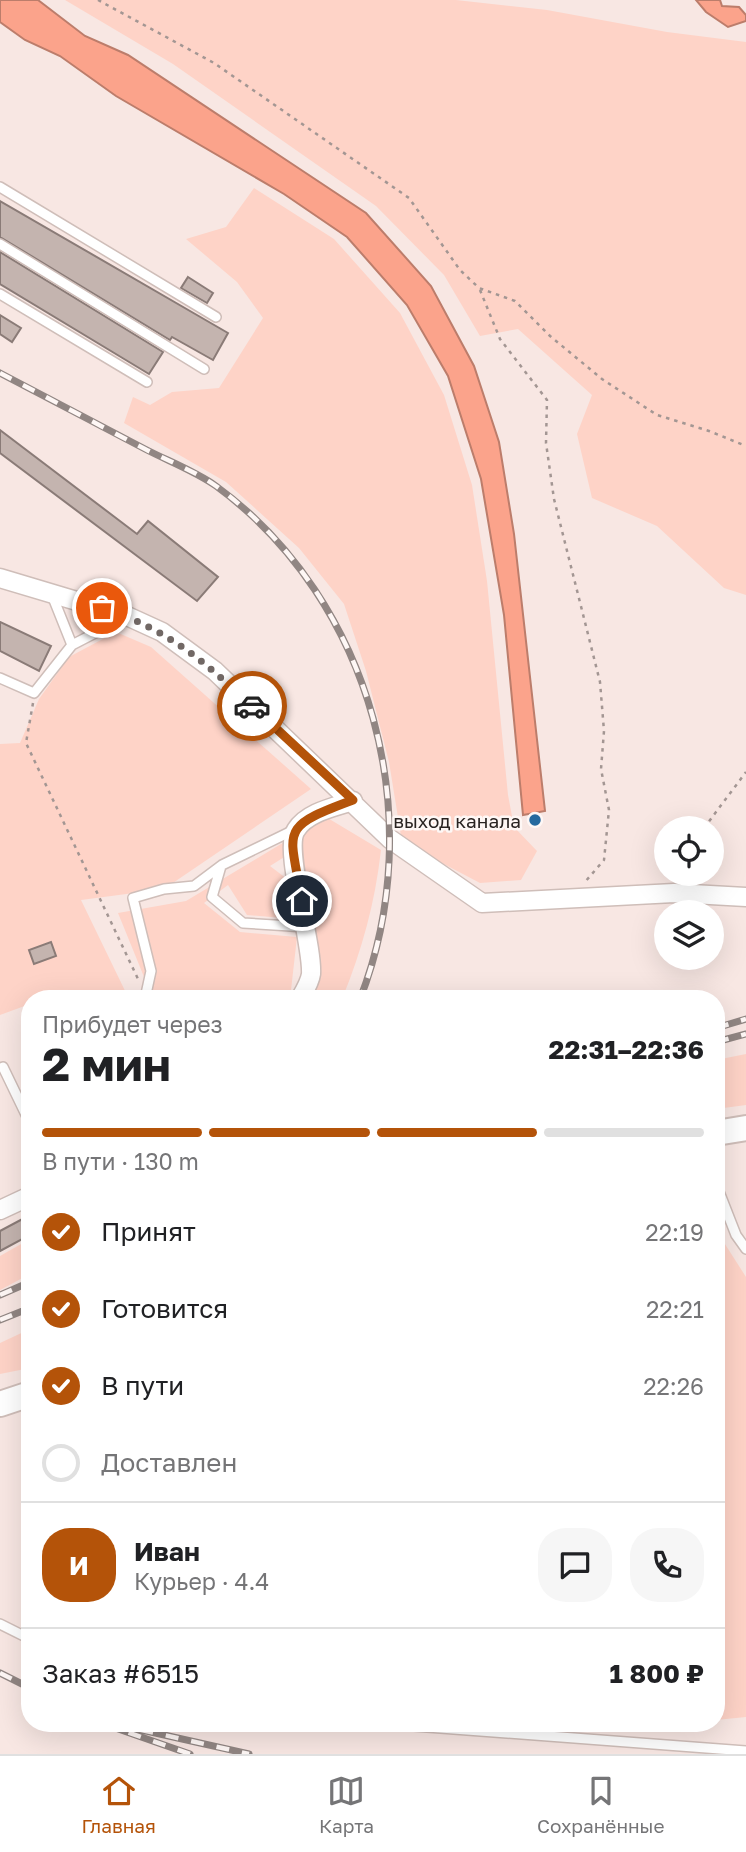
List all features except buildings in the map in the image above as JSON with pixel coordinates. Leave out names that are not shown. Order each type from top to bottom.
[{"type":"main road","points":[[725,1132],[746,1128]]},
{"type":"main road","points":[[0,1404],[21,1397]]},
{"type":"street","points":[[0,578],[128,616],[162,632],[215,671],[353,800],[390,839],[482,903],[674,893],[746,897]]},
{"type":"street","points":[[304,990],[311,976],[306,927],[290,845],[296,829],[313,815],[353,800]]},
{"type":"street","points":[[0,1210],[21,1200]]},
{"type":"lane","points":[[0,187],[216,317]]},
{"type":"lane","points":[[0,244],[204,369]]},
{"type":"lane","points":[[0,294],[146,382]]},
{"type":"lane","points":[[51,593],[72,645]]},
{"type":"lane","points":[[0,678],[34,693],[72,645],[128,616]]},
{"type":"lane","points":[[148,990],[151,971],[133,898],[164,889],[194,886],[222,865],[296,829]]},
{"type":"lane","points":[[222,865],[212,897],[243,923],[306,927]]},
{"type":"lane","points":[[3,1067],[21,1104]]},
{"type":"lane","points":[[725,1207],[736,1235],[746,1250]]},
{"type":"lane","points":[[0,1624],[21,1634]]},
{"type":"lane","points":[[493,1732],[746,1751]]},
{"type":"path","points":[[98,0],[214,63],[409,198],[460,270],[479,288],[515,302],[550,336],[602,379],[657,415],[746,446]]},
{"type":"path","points":[[479,288],[500,339],[547,400],[546,443],[554,499],[600,682],[604,730],[601,769],[610,810],[604,860],[572,898]]},
{"type":"path","points":[[34,693],[26,743],[144,990]]},
{"type":"path","points":[[713,816],[746,772]]},
{"type":"shaded area","points":[[0,0],[38,0],[85,36],[128,55],[366,213],[431,286],[474,366],[499,442],[514,534],[545,811],[523,815],[504,615],[481,479],[448,376],[407,305],[347,237],[284,194],[116,96],[60,56],[25,40],[0,22]]},
{"type":"shaded area","points":[[65,0],[456,0],[547,10],[667,32],[746,42],[746,595],[724,588],[657,526],[592,498],[577,434],[592,395],[518,329],[480,336],[444,275],[376,206],[173,64]]},
{"type":"shaded area","points":[[696,0],[720,0],[722,6],[739,7],[746,15],[746,21],[728,27],[706,12]]},
{"type":"shaded area","points":[[254,188],[334,239],[400,313],[444,395],[472,485],[487,581],[508,795],[514,827],[537,851],[521,880],[480,883],[402,842],[389,762],[366,671],[344,604],[299,548],[226,482],[124,423],[133,397],[150,405],[172,392],[219,388],[263,318],[237,282],[186,239],[226,227]]},
{"type":"shaded area","points":[[116,632],[151,647],[311,789],[164,889],[81,900],[125,990],[21,990],[21,1007],[0,1015],[0,744],[20,743],[39,699],[69,657]]},
{"type":"shaded area","points":[[326,817],[381,850],[367,926],[345,990],[309,990],[315,963],[314,924],[297,849],[270,866],[291,882],[294,919],[247,915],[228,885],[204,903],[240,932],[297,937],[291,990],[149,990],[118,913],[186,901]]},
{"type":"shaded area","points":[[746,1054],[746,1105],[725,1108],[725,1058]]},
{"type":"shaded area","points":[[21,1244],[21,1279],[0,1290],[0,1256]]},
{"type":"shaded area","points":[[725,1244],[746,1277],[746,1717],[725,1719]]},
{"type":"shaded area","points":[[21,1333],[21,1370],[0,1374],[0,1343]]},
{"type":"railway","points":[[0,373],[216,486],[270,534],[315,590],[349,652],[373,718],[387,788],[389,860],[380,930],[363,990]]},
{"type":"railway","points":[[725,1025],[746,1019]]},
{"type":"railway","points":[[725,1040],[746,1034]]},
{"type":"railway","points":[[0,1295],[21,1286]]},
{"type":"railway","points":[[0,1320],[21,1312]]},
{"type":"railway","points":[[0,1673],[21,1684]]},
{"type":"railway","points":[[127,1732],[190,1754]]},
{"type":"railway","points":[[151,1732],[249,1754]]},
{"type":"way so far","points":[[102,608],[128,616],[162,632],[215,671],[252,706]]},
{"type":"place","name":"выход канала","points":[[535,820]]},
{"type":"route","points":[[252,706],[353,800],[313,815],[296,829],[290,845],[302,901]]}]
